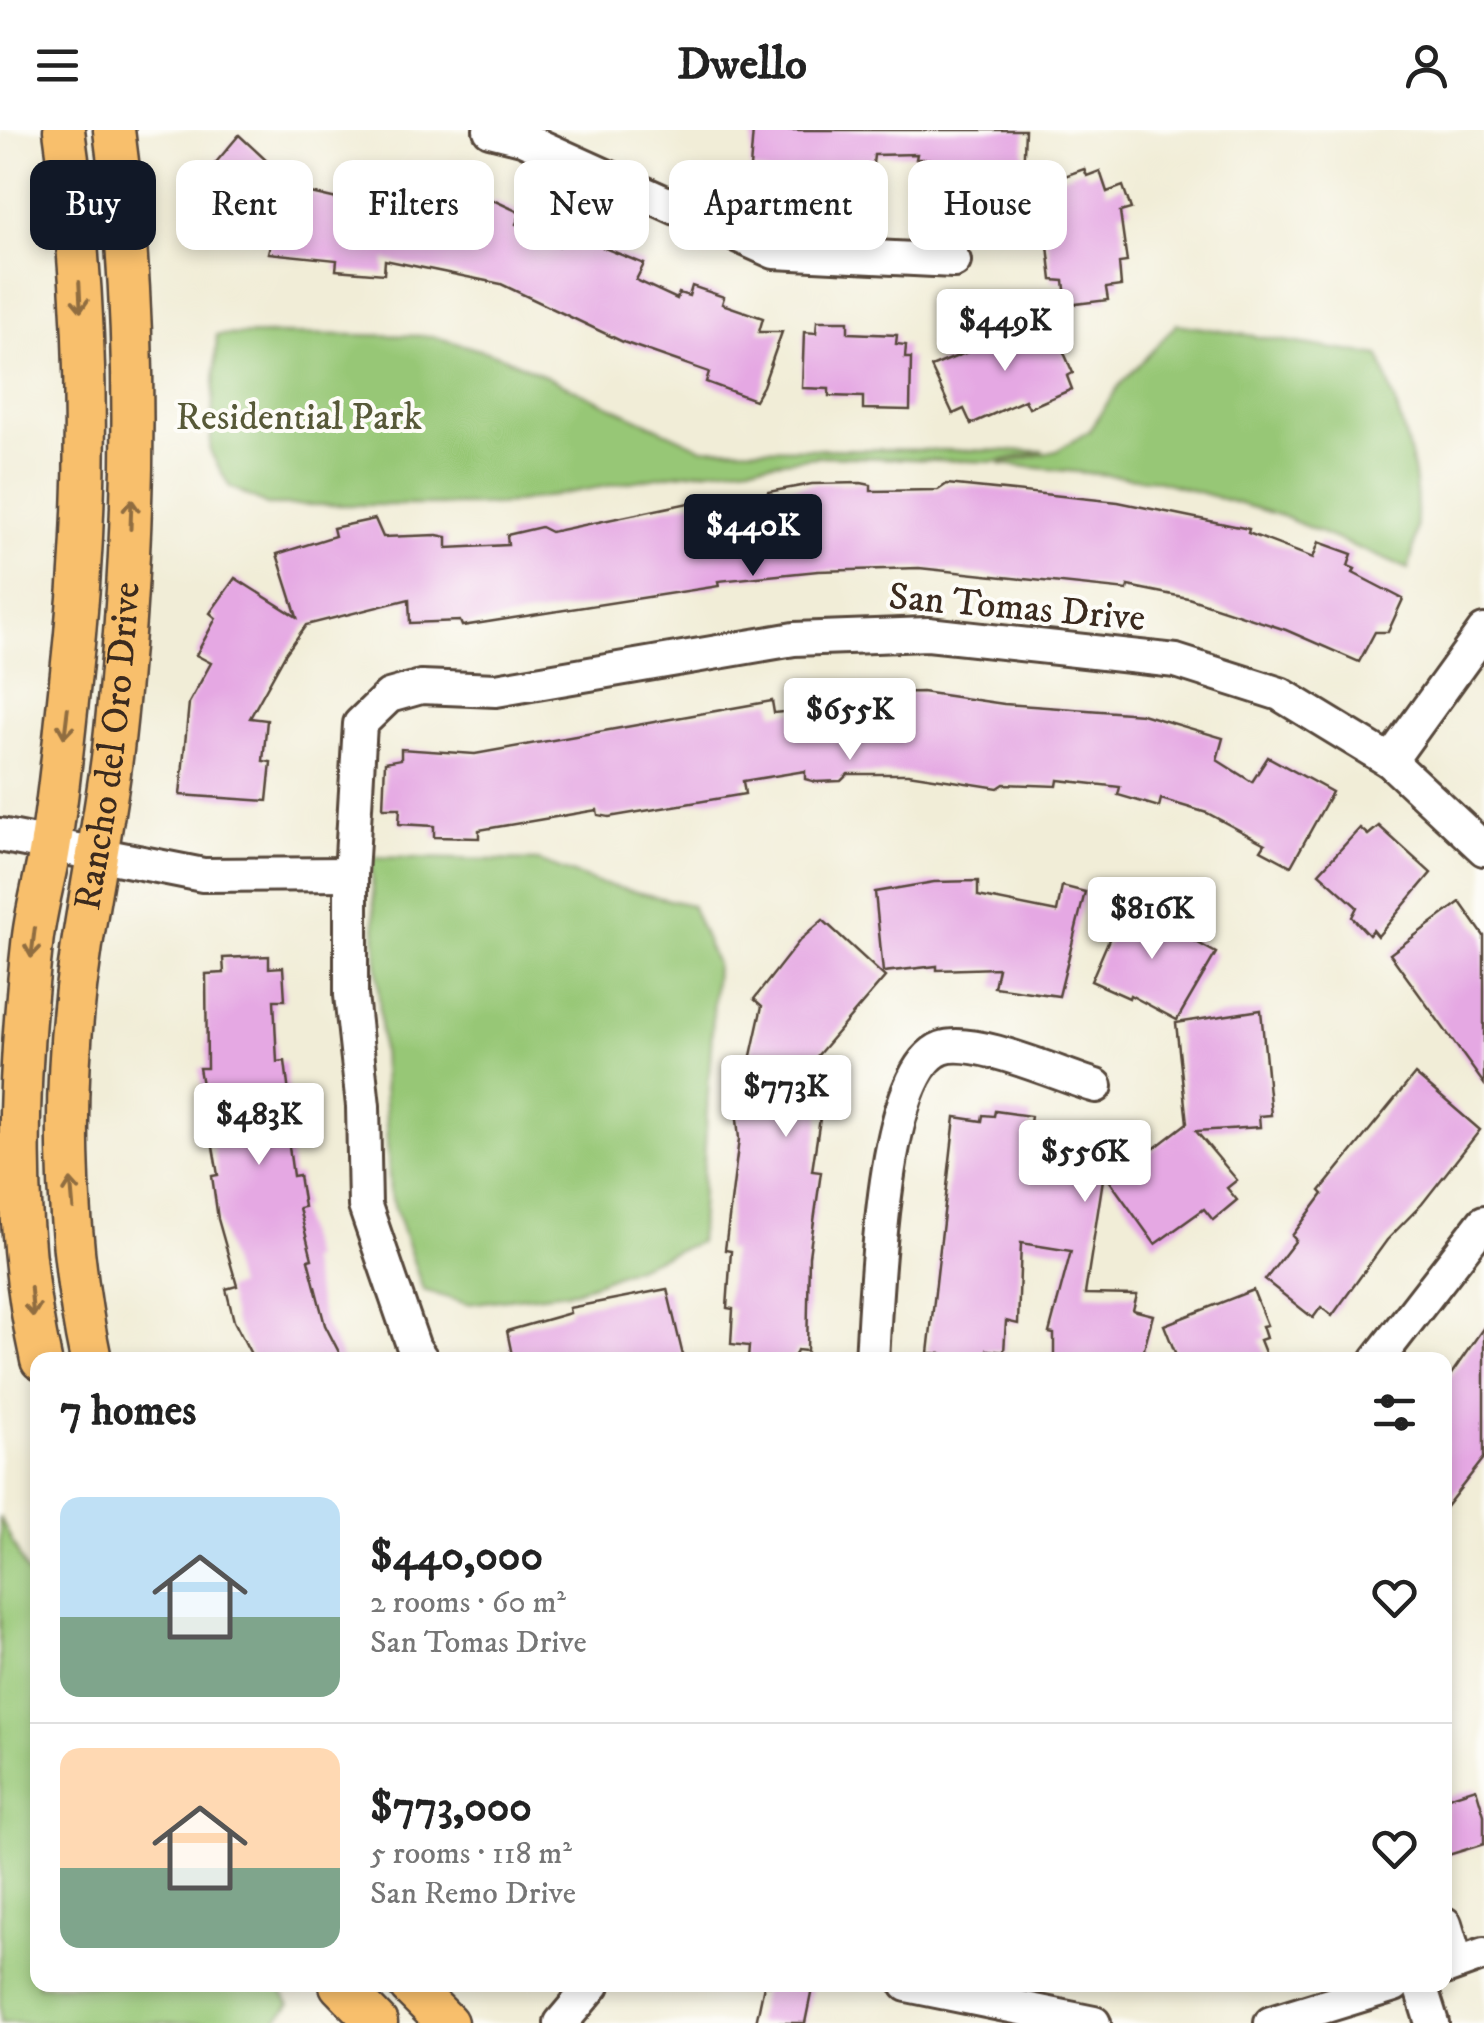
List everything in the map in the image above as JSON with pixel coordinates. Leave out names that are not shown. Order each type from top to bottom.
[{"type":"main road","name":"Rancho del Oro Drive","points":[[39,1352],[20,1146],[32,941],[50,848],[78,602],[84,426],[80,279],[64,130]]},
{"type":"main road","name":"Rancho del Oro Drive","points":[[90,1352],[69,1162],[70,1093],[81,948],[99,855],[127,605],[133,444],[128,275],[114,130]]},
{"type":"main road","points":[[347,1992],[377,2023]]},
{"type":"main road","points":[[416,1992],[446,2023]]},
{"type":"street","points":[[490,130],[522,138],[774,252],[954,261]]},
{"type":"street","points":[[1390,762],[1484,631]]},
{"type":"street","name":"San Tomas Drive","points":[[417,1352],[365,1206],[363,1106],[350,995],[351,874],[360,724],[389,696],[421,687],[496,690],[794,639],[928,634],[1176,661],[1280,694],[1390,762],[1484,849]]},
{"type":"street","points":[[0,835],[50,848],[203,875],[351,874]]},
{"type":"street","points":[[873,1352],[882,1210],[907,1088],[921,1062],[942,1048],[966,1045],[1096,1086]]},
{"type":"street","points":[[1383,1352],[1484,1222]]},
{"type":"street","points":[[561,2023],[587,1992]]},
{"type":"street","points":[[941,1992],[1094,2023]]},
{"type":"street","points":[[1271,2023],[1371,1992]]},
{"type":"street","points":[[1422,1992],[1432,2023]]},
{"type":"green space","points":[[1177,324],[1380,356],[1405,434],[1416,488],[1415,542],[1408,569],[1279,515],[1156,480],[999,464],[1056,451],[1089,431],[1118,387]]},
{"type":"green space","name":"Residential Park","points":[[217,335],[432,336],[504,357],[701,448],[1044,451],[995,462],[824,456],[669,475],[500,505],[267,505],[229,486],[210,451]]},
{"type":"green space","points":[[371,857],[538,861],[598,883],[691,905],[716,964],[699,1242],[575,1291],[467,1304],[423,1290],[390,1193]]},
{"type":"green space","points":[[0,1517],[30,1579],[30,1992],[282,1992],[290,2004],[273,2023],[0,2023]]},
{"type":"building","points":[[753,130],[1025,130],[1024,160],[929,160],[916,159],[917,154],[874,155],[873,160],[751,160]]},
{"type":"building","points":[[239,135],[266,160],[218,160]]},
{"type":"building","points":[[1084,169],[1087,176],[1100,171],[1107,192],[1123,186],[1131,209],[1120,212],[1127,262],[1119,263],[1121,286],[1106,288],[1108,300],[1067,305],[1064,281],[1052,280],[1048,250],[1067,250],[1067,175]]},
{"type":"building","points":[[313,193],[333,198],[333,250],[494,250],[494,200],[514,210],[514,250],[610,250],[644,264],[636,280],[677,299],[679,293],[689,296],[692,286],[724,297],[722,304],[763,318],[759,332],[782,332],[755,400],[706,382],[709,372],[623,342],[501,284],[385,260],[384,274],[336,270],[337,260],[268,253],[313,250]]},
{"type":"building","points":[[817,321],[848,321],[848,333],[897,335],[896,344],[906,345],[905,358],[911,358],[910,410],[863,409],[863,397],[829,396],[829,389],[802,388],[804,332],[816,333]]},
{"type":"building","points":[[1029,327],[1033,336],[1053,328],[1073,373],[1067,376],[1072,389],[1029,408],[1025,400],[971,424],[964,409],[953,414],[931,367]]},
{"type":"building","points":[[812,484],[871,485],[871,491],[938,490],[947,484],[1118,502],[1249,529],[1248,533],[1313,558],[1319,542],[1352,554],[1348,566],[1355,569],[1353,573],[1403,599],[1388,632],[1375,632],[1359,662],[1286,630],[1188,598],[1128,586],[1127,590],[919,568],[818,571],[718,581],[719,586],[462,626],[460,621],[410,623],[409,599],[306,625],[286,653],[250,718],[267,720],[263,761],[271,762],[267,801],[180,795],[189,703],[211,663],[196,655],[216,618],[210,613],[235,578],[297,617],[277,554],[335,536],[333,528],[375,519],[383,537],[437,535],[447,537],[447,548],[508,545],[507,535],[541,527],[551,532],[698,501],[705,504],[768,496],[768,492]]},
{"type":"building","points":[[922,692],[1004,704],[1142,714],[1223,738],[1217,760],[1252,782],[1268,757],[1332,792],[1291,866],[1261,850],[1265,844],[1207,813],[1161,799],[1159,807],[1118,795],[1120,787],[1058,780],[1057,786],[1004,784],[998,788],[908,774],[848,774],[841,781],[816,782],[805,779],[805,771],[743,781],[745,794],[609,817],[598,815],[597,810],[479,830],[479,838],[434,837],[434,826],[399,824],[400,808],[383,808],[385,762],[401,759],[401,749],[475,754],[772,701],[774,713],[814,709],[814,695]]},
{"type":"building","points":[[1379,826],[1431,873],[1378,936],[1373,930],[1369,935],[1352,917],[1357,907],[1319,873],[1360,828],[1368,835]]},
{"type":"building","points":[[978,881],[978,896],[1057,912],[1062,886],[1085,892],[1059,996],[994,987],[998,968],[937,970],[937,966],[883,972],[875,892],[934,882]]},
{"type":"building","points":[[1125,902],[1164,919],[1162,923],[1216,953],[1177,1020],[1130,995],[1129,998],[1091,981]]},
{"type":"building","points":[[1460,902],[1484,936],[1484,1084],[1390,954]]},
{"type":"building","points":[[823,920],[885,977],[812,1062],[828,1066],[812,1171],[821,1172],[809,1256],[807,1351],[749,1352],[749,1346],[731,1344],[733,1309],[727,1308],[731,1251],[725,1250],[739,1139],[737,1119],[762,1006],[754,999],[800,940]]},
{"type":"building","points":[[269,956],[269,968],[283,967],[285,1000],[274,1000],[277,1062],[285,1061],[290,1102],[283,1103],[293,1176],[299,1175],[304,1207],[299,1208],[312,1259],[308,1260],[325,1325],[339,1352],[250,1352],[234,1321],[226,1289],[237,1286],[218,1219],[212,1176],[218,1175],[199,1068],[207,1068],[206,974],[224,973],[223,958]]},
{"type":"building","points":[[1261,1010],[1271,1115],[1259,1116],[1260,1127],[1196,1131],[1237,1180],[1227,1188],[1237,1200],[1213,1220],[1204,1209],[1155,1244],[1104,1173],[1085,1294],[1137,1295],[1133,1310],[1153,1315],[1143,1352],[1054,1352],[1054,1334],[1049,1333],[1071,1251],[1021,1243],[1018,1324],[1006,1321],[1004,1352],[928,1352],[955,1117],[982,1121],[983,1115],[994,1116],[995,1111],[1031,1116],[1025,1157],[1125,1171],[1187,1123],[1176,1023]]},
{"type":"building","points":[[1415,1074],[1480,1130],[1422,1204],[1387,1240],[1332,1316],[1321,1307],[1313,1318],[1265,1280],[1296,1240],[1292,1236],[1323,1194],[1320,1191]]},
{"type":"building","points":[[667,1289],[682,1352],[511,1352],[507,1331],[570,1313],[569,1308]]},
{"type":"building","points":[[1253,1290],[1267,1325],[1262,1326],[1266,1338],[1260,1340],[1265,1352],[1175,1352],[1164,1325]]},
{"type":"building","points":[[1484,1327],[1484,1458],[1452,1499],[1452,1373]]},
{"type":"building","points":[[1476,1788],[1484,1815],[1484,1844],[1452,1854],[1452,1796]]},
{"type":"building","points":[[763,1992],[811,1992],[805,2023],[756,2023]]}]
